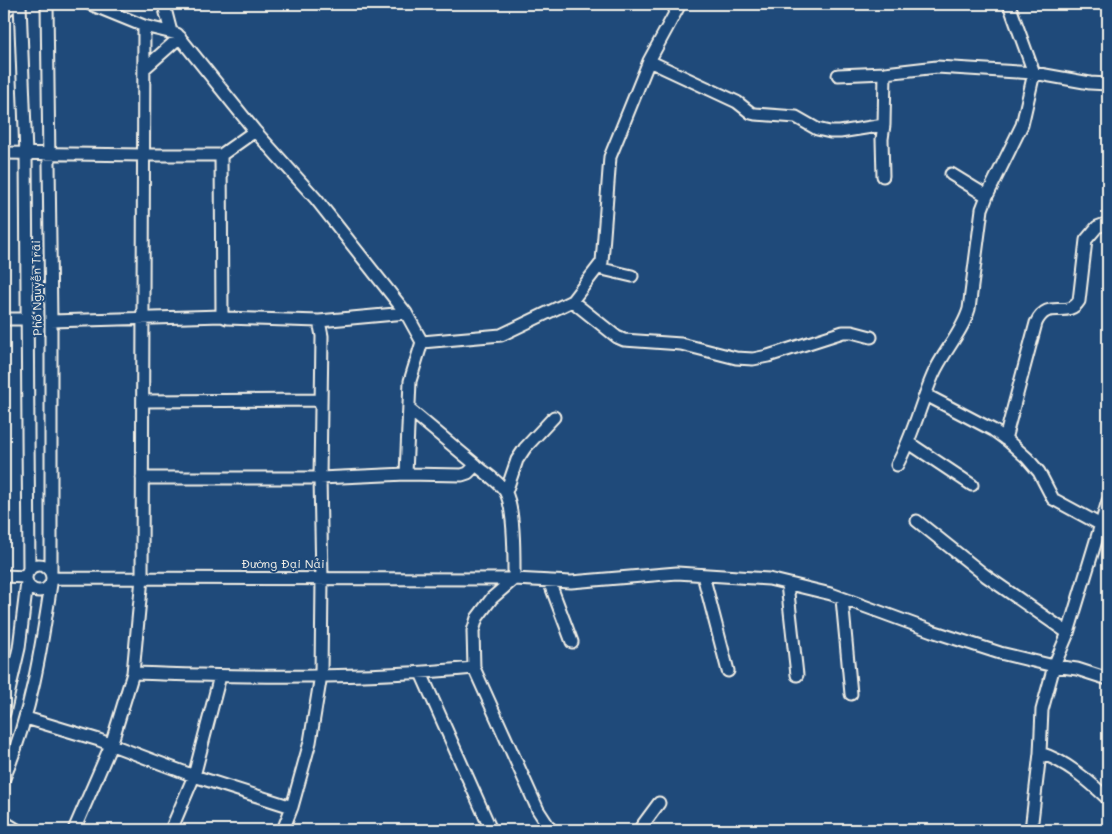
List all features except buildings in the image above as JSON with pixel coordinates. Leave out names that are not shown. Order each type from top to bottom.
[{"type":"street","points":[[4,12],[13,4]]},
{"type":"street","name":"Phố Nguyễn Trãi","points":[[4,713],[19,648],[27,577],[28,319],[26,154],[20,4]]},
{"type":"street","name":"Phố Nguyễn Trãi","points":[[4,778],[26,718],[41,651],[51,578],[51,321],[47,4]]},
{"type":"street","points":[[90,4],[144,26],[176,34]]},
{"type":"street","points":[[166,4],[164,9],[176,34],[255,131],[316,199],[406,313],[422,342],[410,381],[406,474]]},
{"type":"street","points":[[422,342],[501,335],[572,302],[598,268],[604,254],[610,158],[649,61],[680,4]]},
{"type":"street","points":[[898,464],[909,443],[938,365],[966,321],[982,209],[1022,126],[1034,74],[1009,4]]},
{"type":"street","points":[[74,830],[111,745],[133,673],[142,578],[142,155],[145,68],[144,26]]},
{"type":"street","points":[[145,68],[176,34]]},
{"type":"street","points":[[649,61],[738,102],[755,114],[796,117],[817,129],[830,132],[884,125]]},
{"type":"street","points":[[838,75],[885,73],[938,67],[1034,74],[1108,84]]},
{"type":"street","points":[[883,176],[882,139],[885,73]]},
{"type":"street","points":[[4,152],[26,154],[221,155],[255,131]]},
{"type":"street","points":[[221,155],[222,316]]},
{"type":"street","points":[[951,174],[987,196]]},
{"type":"street","points":[[1005,439],[1040,314],[1045,311],[1072,309],[1076,306],[1079,301],[1086,240],[1097,227],[1108,223]]},
{"type":"street","points":[[598,268],[632,276]]},
{"type":"street","points":[[572,302],[617,337],[624,340],[681,344],[736,358],[753,359],[768,356],[843,332],[852,332],[872,337]]},
{"type":"street","points":[[51,321],[222,316],[228,318],[319,321],[406,313]]},
{"type":"street","points":[[4,319],[28,319]]},
{"type":"street","points":[[283,830],[292,807],[310,742],[321,675],[320,400],[322,336],[319,321]]},
{"type":"street","points":[[926,395],[993,430],[1027,458],[1039,472],[1052,498],[1100,525]]},
{"type":"street","points":[[143,401],[320,400]]},
{"type":"street","points":[[410,410],[506,492]]},
{"type":"street","points":[[551,830],[538,810],[474,668],[473,631],[477,618],[492,598],[514,579],[513,528],[506,492],[517,460],[525,448],[554,418]]},
{"type":"street","points":[[909,443],[972,485]]},
{"type":"street","points":[[142,478],[320,478],[406,474],[466,475],[476,465]]},
{"type":"street","points":[[1031,830],[1040,753],[1042,710],[1054,666],[1068,633],[1108,501]]},
{"type":"street","points":[[917,521],[986,576],[1068,633]]},
{"type":"street","points":[[42,565],[51,578],[45,589],[41,590],[33,588],[27,577],[34,566],[42,565]]},
{"type":"street","name":"Đường Đại Nải","points":[[51,578],[514,579],[571,582],[677,573],[769,579],[831,594],[1000,653],[1054,666],[1077,669],[1108,679]]},
{"type":"street","points":[[703,575],[728,671]]},
{"type":"street","points":[[4,576],[27,577]]},
{"type":"street","points":[[549,581],[572,642]]},
{"type":"street","points":[[787,584],[797,674]]},
{"type":"street","points":[[842,599],[851,694]]},
{"type":"street","points":[[133,673],[220,676],[321,675],[421,673],[474,668]]},
{"type":"street","points":[[421,673],[491,830]]},
{"type":"street","points":[[170,830],[194,776],[220,676]]},
{"type":"street","points":[[26,718],[99,740],[194,776],[292,807]]},
{"type":"street","points":[[1040,753],[1058,761],[1092,783],[1108,799]]},
{"type":"street","points":[[639,830],[659,803]]},
{"type":"street","points":[[4,822],[17,830]]}]
